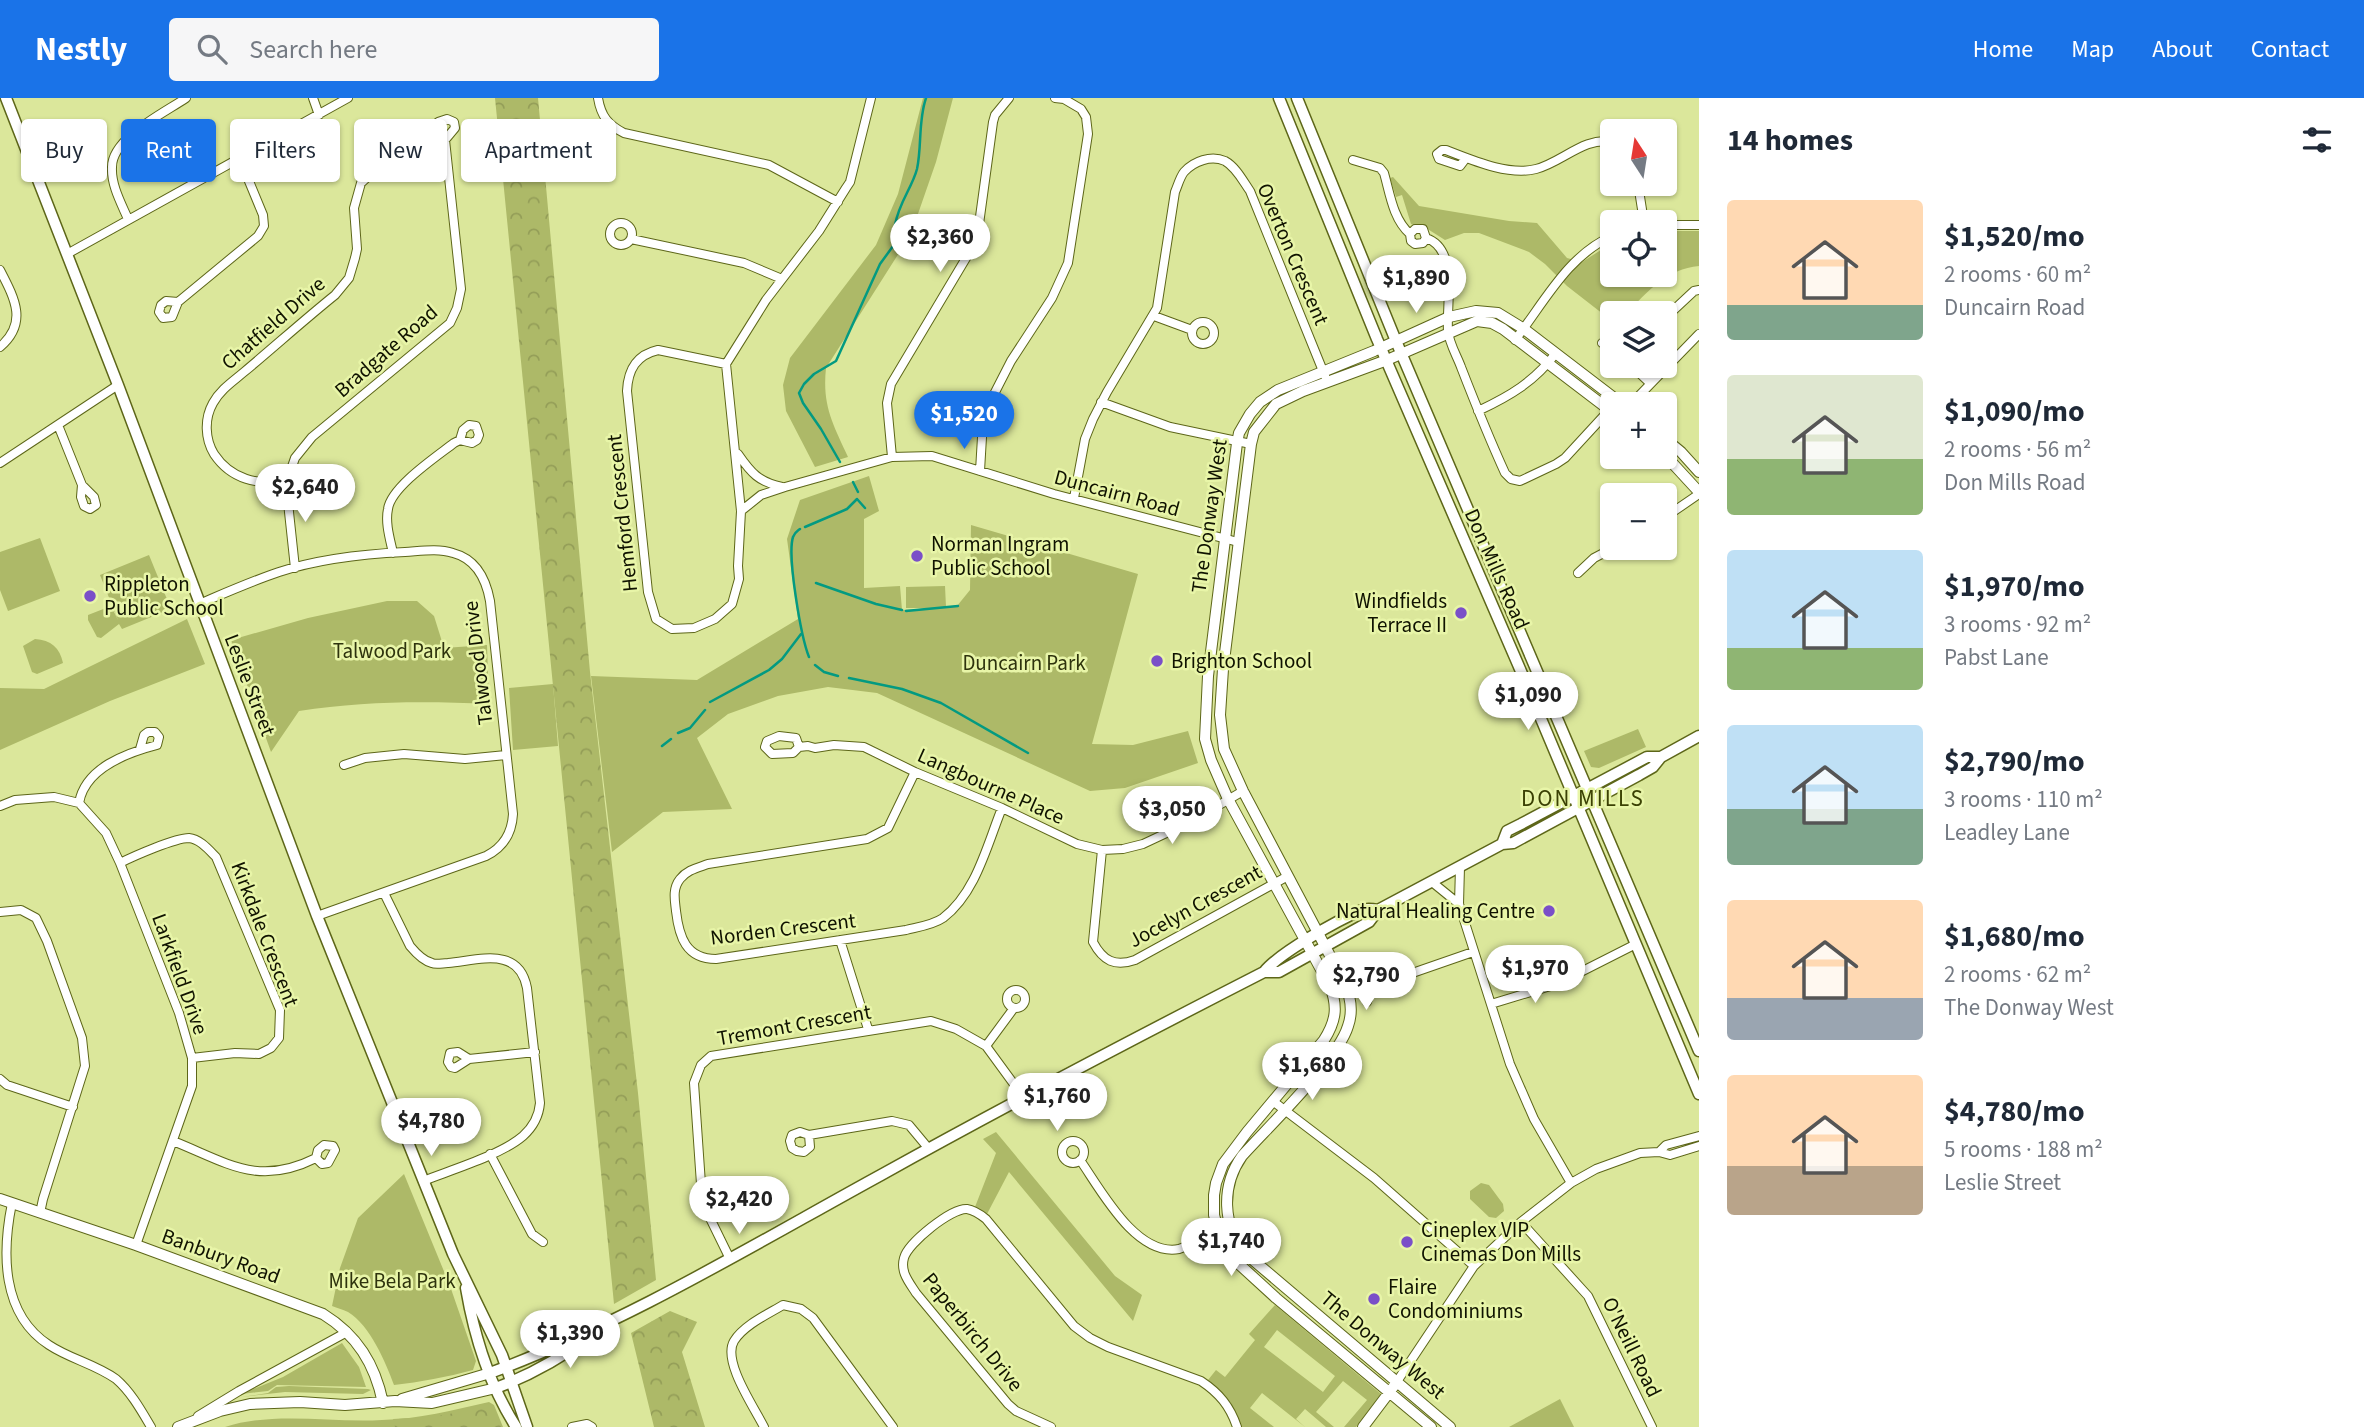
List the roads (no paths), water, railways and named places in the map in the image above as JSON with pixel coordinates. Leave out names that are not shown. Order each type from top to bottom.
[{"type":"main road","name":"Leslie Street","points":[[6,98],[118,385],[317,916],[465,1282],[479,1306],[506,1367],[527,1427]]},
{"type":"main road","name":"Don Mills Road","points":[[1279,98],[1381,348],[1699,1094]]},
{"type":"main road","name":"Don Mills Road","points":[[1297,98],[1396,341],[1699,1051]]},
{"type":"main road","points":[[1264,972],[1279,972],[1369,922],[1378,910],[1502,844],[1513,843],[1593,800],[1653,767],[1661,757],[1699,736]]},
{"type":"main road","points":[[1502,844],[1507,831],[1647,757],[1661,757]]},
{"type":"main road","points":[[490,1373],[608,1323],[1103,1054],[1264,972],[1273,961],[1318,934],[1365,909],[1378,910]]},
{"type":"main road","name":"Leslie Street","points":[[465,1282],[471,1317],[490,1373],[516,1427]]},
{"type":"main road","points":[[496,1388],[570,1352],[608,1323]]},
{"type":"street","points":[[128,219],[112,176],[112,159],[116,149],[131,135],[186,98]]},
{"type":"street","points":[[313,98],[319,115]]},
{"type":"street","points":[[311,119],[348,98]]},
{"type":"street","points":[[598,98],[603,116],[613,127],[624,133],[769,165],[838,202]]},
{"type":"street","points":[[741,512],[726,364],[743,334],[850,182],[871,98]]},
{"type":"street","points":[[892,457],[887,403],[891,384],[972,248],[979,225],[993,122],[995,115],[1009,98]]},
{"type":"street","points":[[980,471],[983,430],[995,391],[1052,298],[1068,262],[1087,146],[1087,125],[1081,109],[1063,99],[1055,98]]},
{"type":"street","points":[[1466,158],[1517,170],[1529,170],[1600,142]]},
{"type":"street","name":"Overton Crescent","points":[[1074,498],[1085,439],[1101,402],[1154,316],[1164,271],[1175,192],[1182,174],[1198,162],[1208,159],[1223,160],[1234,169],[1250,191],[1325,377]]},
{"type":"street","points":[[1353,160],[1380,168],[1401,226],[1410,234],[1420,228],[1426,238],[1439,246],[1447,261],[1450,317],[1448,332],[1478,411],[1505,472],[1511,479],[1520,481],[1556,464],[1600,421]]},
{"type":"street","points":[[66,254],[230,162]]},
{"type":"street","name":"Bradgate Road","points":[[295,568],[286,484],[295,458],[312,437],[450,323],[457,308],[461,289],[447,172]]},
{"type":"street","points":[[178,302],[258,236],[264,226],[263,215],[249,182]]},
{"type":"street","name":"Chatfield Drive","points":[[286,484],[247,481],[218,459],[208,443],[208,415],[214,400],[228,384],[335,295],[349,278],[357,249],[354,208],[357,189],[362,182]]},
{"type":"street","points":[[1677,225],[1699,225]]},
{"type":"street","points":[[631,239],[744,263],[782,279]]},
{"type":"street","points":[[1515,340],[1579,257],[1600,243]]},
{"type":"street","points":[[0,270],[16,304],[18,320],[11,337],[0,347]]},
{"type":"street","points":[[1677,307],[1694,291],[1699,290]]},
{"type":"street","name":"The Donway West","points":[[1431,1427],[1393,1387],[1285,1287],[1245,1254],[1231,1230],[1227,1192],[1232,1172],[1242,1156],[1318,1073],[1344,1038],[1351,1013],[1347,988],[1242,791],[1224,748],[1220,708],[1251,444],[1254,432],[1276,404],[1396,341],[1450,317],[1476,311],[1498,313],[1524,328],[1600,393]]},
{"type":"street","points":[[1154,316],[1192,330]]},
{"type":"street","name":"The Donway West","points":[[1450,1427],[1276,1298],[1229,1255],[1214,1215],[1214,1195],[1226,1159],[1306,1064],[1329,1032],[1336,1011],[1330,986],[1228,799],[1206,745],[1206,707],[1237,443],[1250,414],[1260,402],[1278,390],[1387,360],[1477,321],[1492,323],[1548,364],[1600,397]]},
{"type":"street","points":[[1642,392],[1699,334]]},
{"type":"street","name":"Hemford Crescent","points":[[726,364],[672,351],[658,351],[650,352],[638,360],[628,374],[627,391],[648,592],[652,611],[661,623],[672,629],[694,628],[715,619],[732,604],[739,579],[741,512]]},
{"type":"street","points":[[1478,411],[1538,376],[1556,353]]},
{"type":"street","points":[[1645,378],[1650,383]]},
{"type":"street","points":[[0,463],[118,385]]},
{"type":"street","points":[[1101,402],[1170,426],[1251,444]]},
{"type":"street","points":[[58,425],[82,485]]},
{"type":"street","points":[[393,553],[387,511],[393,497],[404,482],[460,440]]},
{"type":"street","points":[[1677,449],[1698,468],[1687,477]]},
{"type":"street","points":[[737,453],[748,469],[765,483],[785,487]]},
{"type":"street","name":"Duncairn Road","points":[[741,512],[761,495],[785,487],[892,457],[932,456],[1054,494],[1238,542]]},
{"type":"street","points":[[1677,467],[1699,493],[1677,509]]},
{"type":"street","name":"Talwood Drive","points":[[199,604],[295,568],[331,560],[393,553],[431,550],[452,552],[473,564],[485,580],[490,601],[506,755],[512,824],[509,834],[501,846],[486,856],[317,916]]},
{"type":"street","points":[[1578,573],[1600,555]]},
{"type":"street","points":[[1206,707],[1220,708]]},
{"type":"street","name":"Langbourne Place","points":[[799,747],[815,748],[834,744],[864,747],[1077,844],[1102,850],[1143,844],[1192,821],[1242,791]]},
{"type":"street","points":[[0,806],[15,800],[54,797],[79,803],[86,782],[103,767],[140,749]]},
{"type":"street","points":[[344,765],[365,758],[404,754],[465,759],[506,755]]},
{"type":"street","name":"Norden Crescent","points":[[915,772],[888,828],[867,839],[691,869],[676,885],[674,894],[677,929],[686,947],[703,958],[716,958],[906,930],[943,918],[963,897],[972,882],[1002,808]]},
{"type":"street","name":"Larkfield Drive","points":[[79,803],[106,833],[120,863],[179,1013],[192,1058],[192,1086],[136,1245]]},
{"type":"street","name":"Kirkdale Crescent","points":[[120,863],[176,841],[190,838],[202,844],[216,857],[280,1010],[279,1038],[271,1048],[258,1054],[235,1053],[192,1058]]},
{"type":"street","name":"Jocelyn Crescent","points":[[1102,850],[1093,942],[1107,959],[1123,964],[1135,960],[1288,876]]},
{"type":"street","points":[[1460,867],[1459,904],[1510,1063],[1534,1119],[1571,1183]]},
{"type":"street","points":[[1432,882],[1459,904]]},
{"type":"street","points":[[384,892],[410,946],[431,963],[504,958],[519,968],[525,976],[535,1052],[539,1112],[535,1122],[523,1136],[490,1154],[423,1181]]},
{"type":"street","points":[[0,912],[21,910],[36,918],[52,953],[82,1038],[85,1066],[40,1213]]},
{"type":"street","points":[[840,940],[868,1029]]},
{"type":"street","points":[[1491,1004],[1569,979],[1636,944]]},
{"type":"street","points":[[1367,1002],[1370,993],[1398,978],[1473,952]]},
{"type":"street","points":[[986,1045],[1014,1008]]},
{"type":"street","name":"Tremont Crescent","points":[[730,1259],[708,1213],[701,1184],[694,1083],[701,1065],[711,1056],[931,1021],[956,1029],[986,1045],[1024,1098]]},
{"type":"street","points":[[469,1059],[535,1052]]},
{"type":"street","points":[[1306,1064],[1318,1073]]},
{"type":"street","points":[[0,1079],[8,1085],[73,1107]]},
{"type":"street","points":[[1274,1102],[1374,1178],[1474,1266]]},
{"type":"street","points":[[809,1135],[892,1121],[909,1125],[929,1149]]},
{"type":"street","points":[[1659,1152],[1666,1145],[1699,1136]]},
{"type":"street","points":[[173,1141],[252,1172],[295,1169],[316,1158]]},
{"type":"street","points":[[1363,1427],[1474,1266],[1521,1222],[1571,1183],[1622,1159],[1640,1153],[1659,1152],[1670,1155],[1699,1146]]},
{"type":"street","points":[[490,1154],[532,1234],[543,1242]]},
{"type":"street","points":[[1080,1160],[1116,1212],[1143,1242],[1155,1248],[1171,1251],[1231,1230]]},
{"type":"street","points":[[1214,1195],[1227,1192]]},
{"type":"street","name":"Banbury Road","points":[[0,1199],[136,1245],[323,1314],[347,1332],[373,1367],[383,1403]]},
{"type":"street","points":[[12,1203],[5,1261],[10,1288],[20,1315],[47,1345],[95,1366],[118,1381],[134,1398],[151,1427]]},
{"type":"street","name":"Paperbirch Drive","points":[[1051,1427],[1016,1412],[1008,1404],[916,1293],[903,1272],[904,1257],[910,1246],[953,1212],[966,1209],[977,1212],[986,1219],[1074,1326],[1090,1338],[1201,1381],[1225,1401],[1237,1427]]},
{"type":"street","name":"O'Neill Road","points":[[1521,1222],[1588,1296],[1652,1427]]},
{"type":"street","points":[[1276,1298],[1285,1287]]},
{"type":"street","points":[[764,1427],[733,1366],[730,1353],[738,1336],[783,1305],[801,1309],[813,1318],[893,1427]]},
{"type":"street","points":[[177,1427],[347,1332]]},
{"type":"street","points":[[191,1420],[250,1404],[383,1403],[490,1373]]},
{"type":"street","points":[[395,1401],[432,1403],[496,1388]]},
{"type":"street","points":[[572,1427],[587,1424],[592,1427]]},
{"type":"waterway","points":[[895,225],[899,209],[917,169],[926,98]]},
{"type":"waterway","points":[[840,462],[799,393],[814,374],[836,361],[880,264],[896,242],[897,234]]},
{"type":"waterway","points":[[853,482],[858,492]]},
{"type":"waterway","points":[[805,527],[847,509],[857,499],[865,508]]},
{"type":"waterway","points":[[800,529],[793,537],[793,578],[809,657]]},
{"type":"waterway","points":[[816,583],[902,610]]},
{"type":"waterway","points":[[906,611],[958,606]]},
{"type":"waterway","points":[[710,702],[769,670],[782,659],[801,634]]},
{"type":"waterway","points":[[815,665],[824,672],[838,676]]},
{"type":"waterway","points":[[849,678],[902,689],[941,703],[1028,753]]},
{"type":"waterway","points":[[678,733],[690,728],[705,710]]},
{"type":"waterway","points":[[662,746],[671,739]]},
{"type":"place","name":"Norman Ingram Public School","points":[[917,556]]},
{"type":"place","name":"Rippleton Public School","points":[[90,596]]},
{"type":"place","name":"Windfields Terrace II","points":[[1461,613]]},
{"type":"place","name":"Brighton School","points":[[1157,661]]},
{"type":"place","name":"Natural Healing Centre","points":[[1549,911]]},
{"type":"place","name":"Cineplex VIP Cinemas Don Mills","points":[[1407,1242]]},
{"type":"place","name":"Flaire Condominiums","points":[[1374,1299]]},
{"type":"district","name":"DON MILLS","points":[[1583,798]]},
{"type":"park label","name":"Talwood Park","points":[[392,651]]},
{"type":"park label","name":"Duncairn Park","points":[[1024,663]]},
{"type":"park label","name":"Mike Bela Park","points":[[392,1281]]}]
